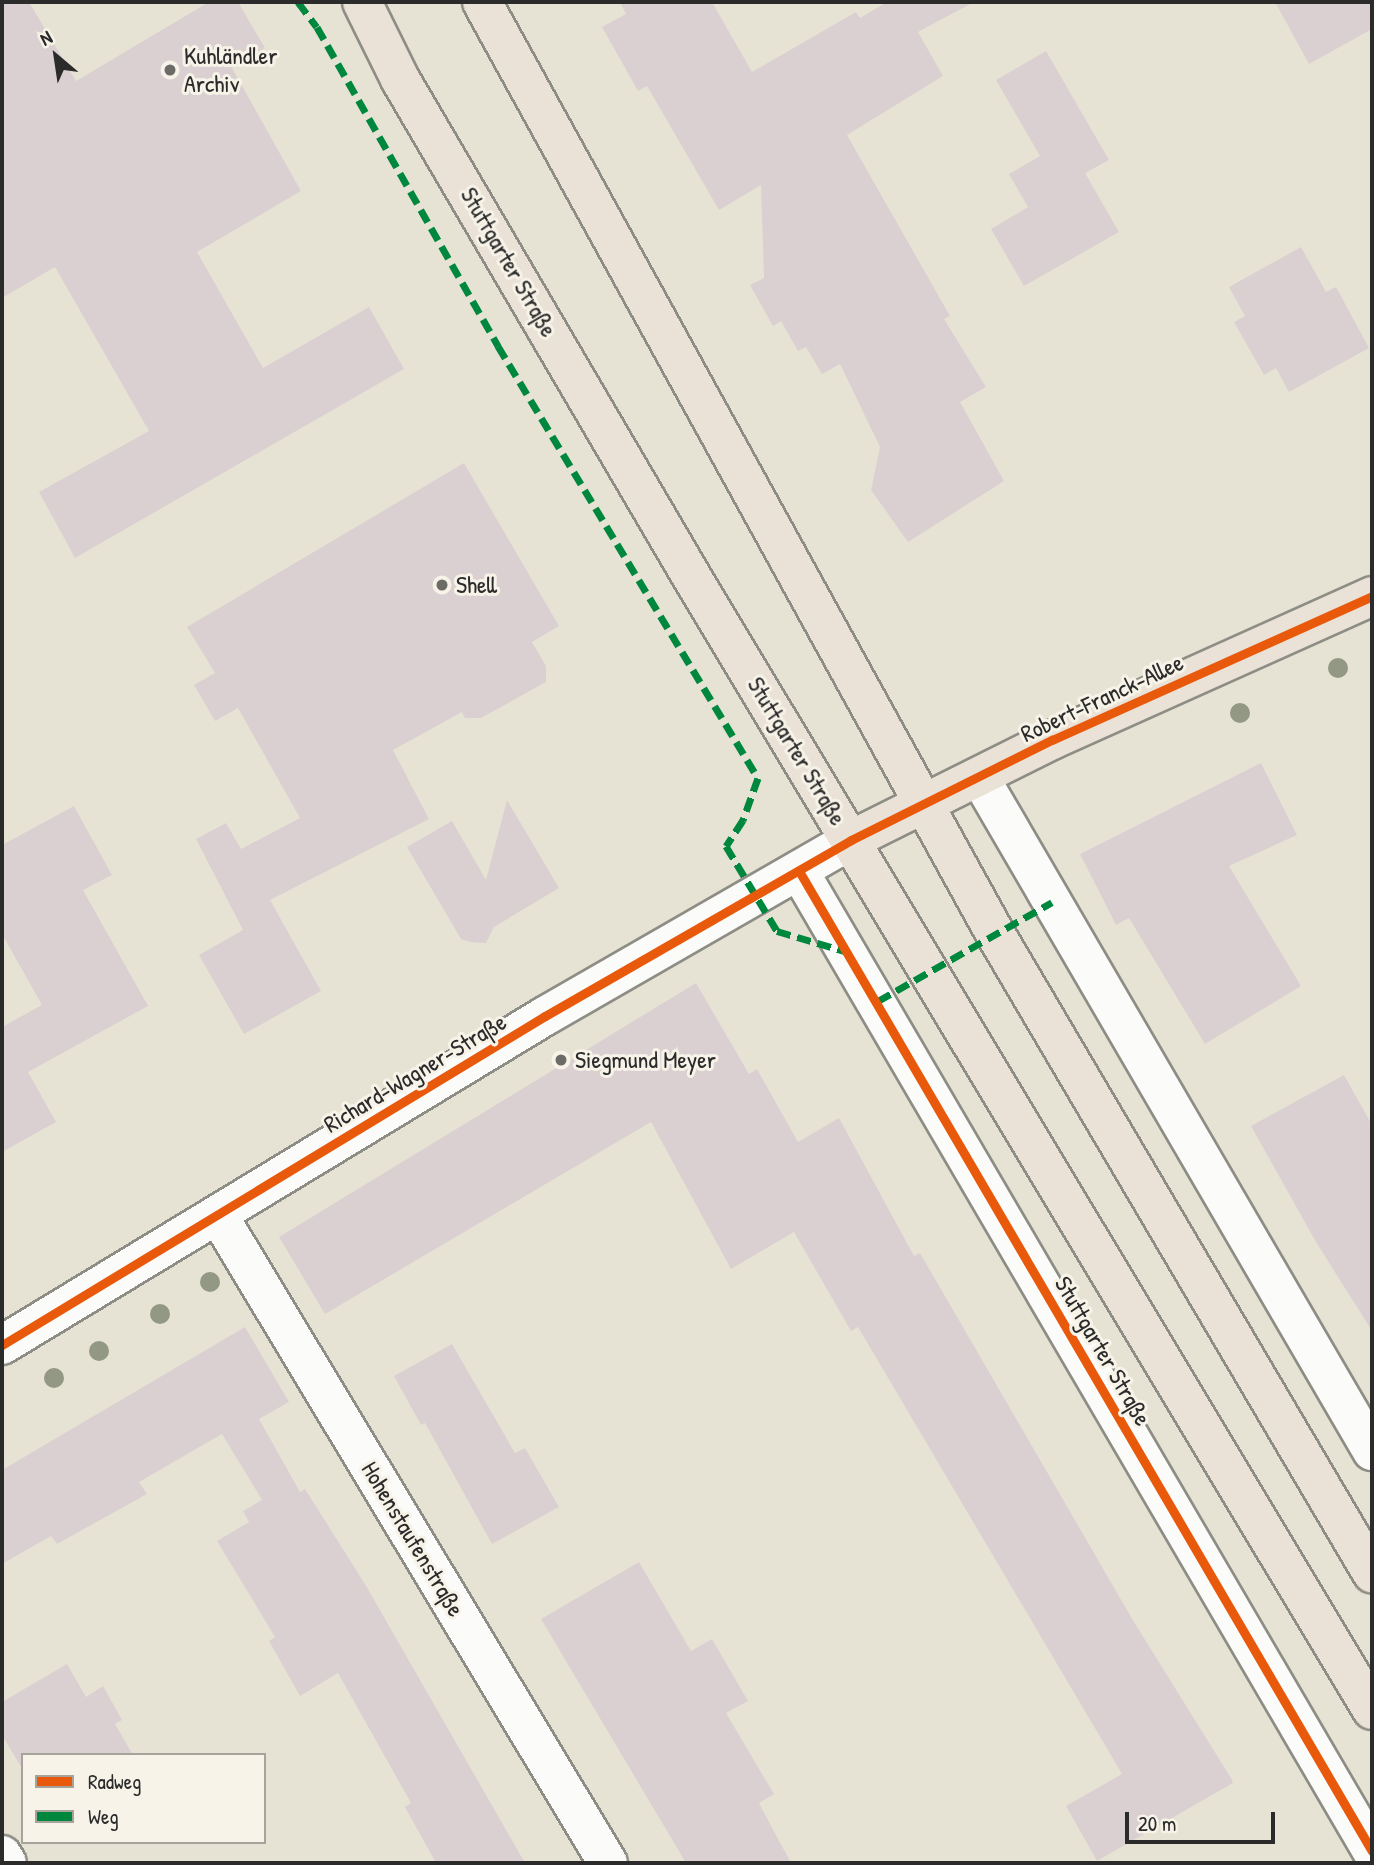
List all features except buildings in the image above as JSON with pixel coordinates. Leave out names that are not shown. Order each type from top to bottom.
[{"type":"main road","name":"Stuttgarter Straße","points":[[362,2],[400,79],[851,840],[1372,1710]]},
{"type":"main road","points":[[482,2],[928,804],[996,935],[1372,1573]]},
{"type":"main road","name":"Robert-Franck-Allee","points":[[851,840],[1372,596]]},
{"type":"street","points":[[980,778],[1372,1451]]},
{"type":"street","name":"Richard-Wagner-Straße","points":[[2,1345],[557,1010],[851,840]]},
{"type":"street","name":"Stuttgarter Straße","points":[[799,871],[1372,1851]]},
{"type":"street","name":"Hohenstaufenstraße","points":[[218,1215],[608,1863]]},
{"type":"street","points":[[2,1855],[7,1863]]},
{"type":"marked path","points":[[298,2],[317,27],[498,346],[758,778],[743,820],[726,846],[777,931],[845,951]]},
{"type":"marked path","points":[[878,1001],[1052,902]]},
{"type":"cycle path","points":[[2,1345],[545,1016],[851,840],[1052,740],[1372,596]]},
{"type":"cycle path","points":[[799,871],[1372,1851]]},
{"type":"place","name":"Kuhländler Archiv","points":[[170,70]]},
{"type":"place","name":"Shell","points":[[442,585]]},
{"type":"place","name":"Siegmund Meyer","points":[[561,1060]]}]
